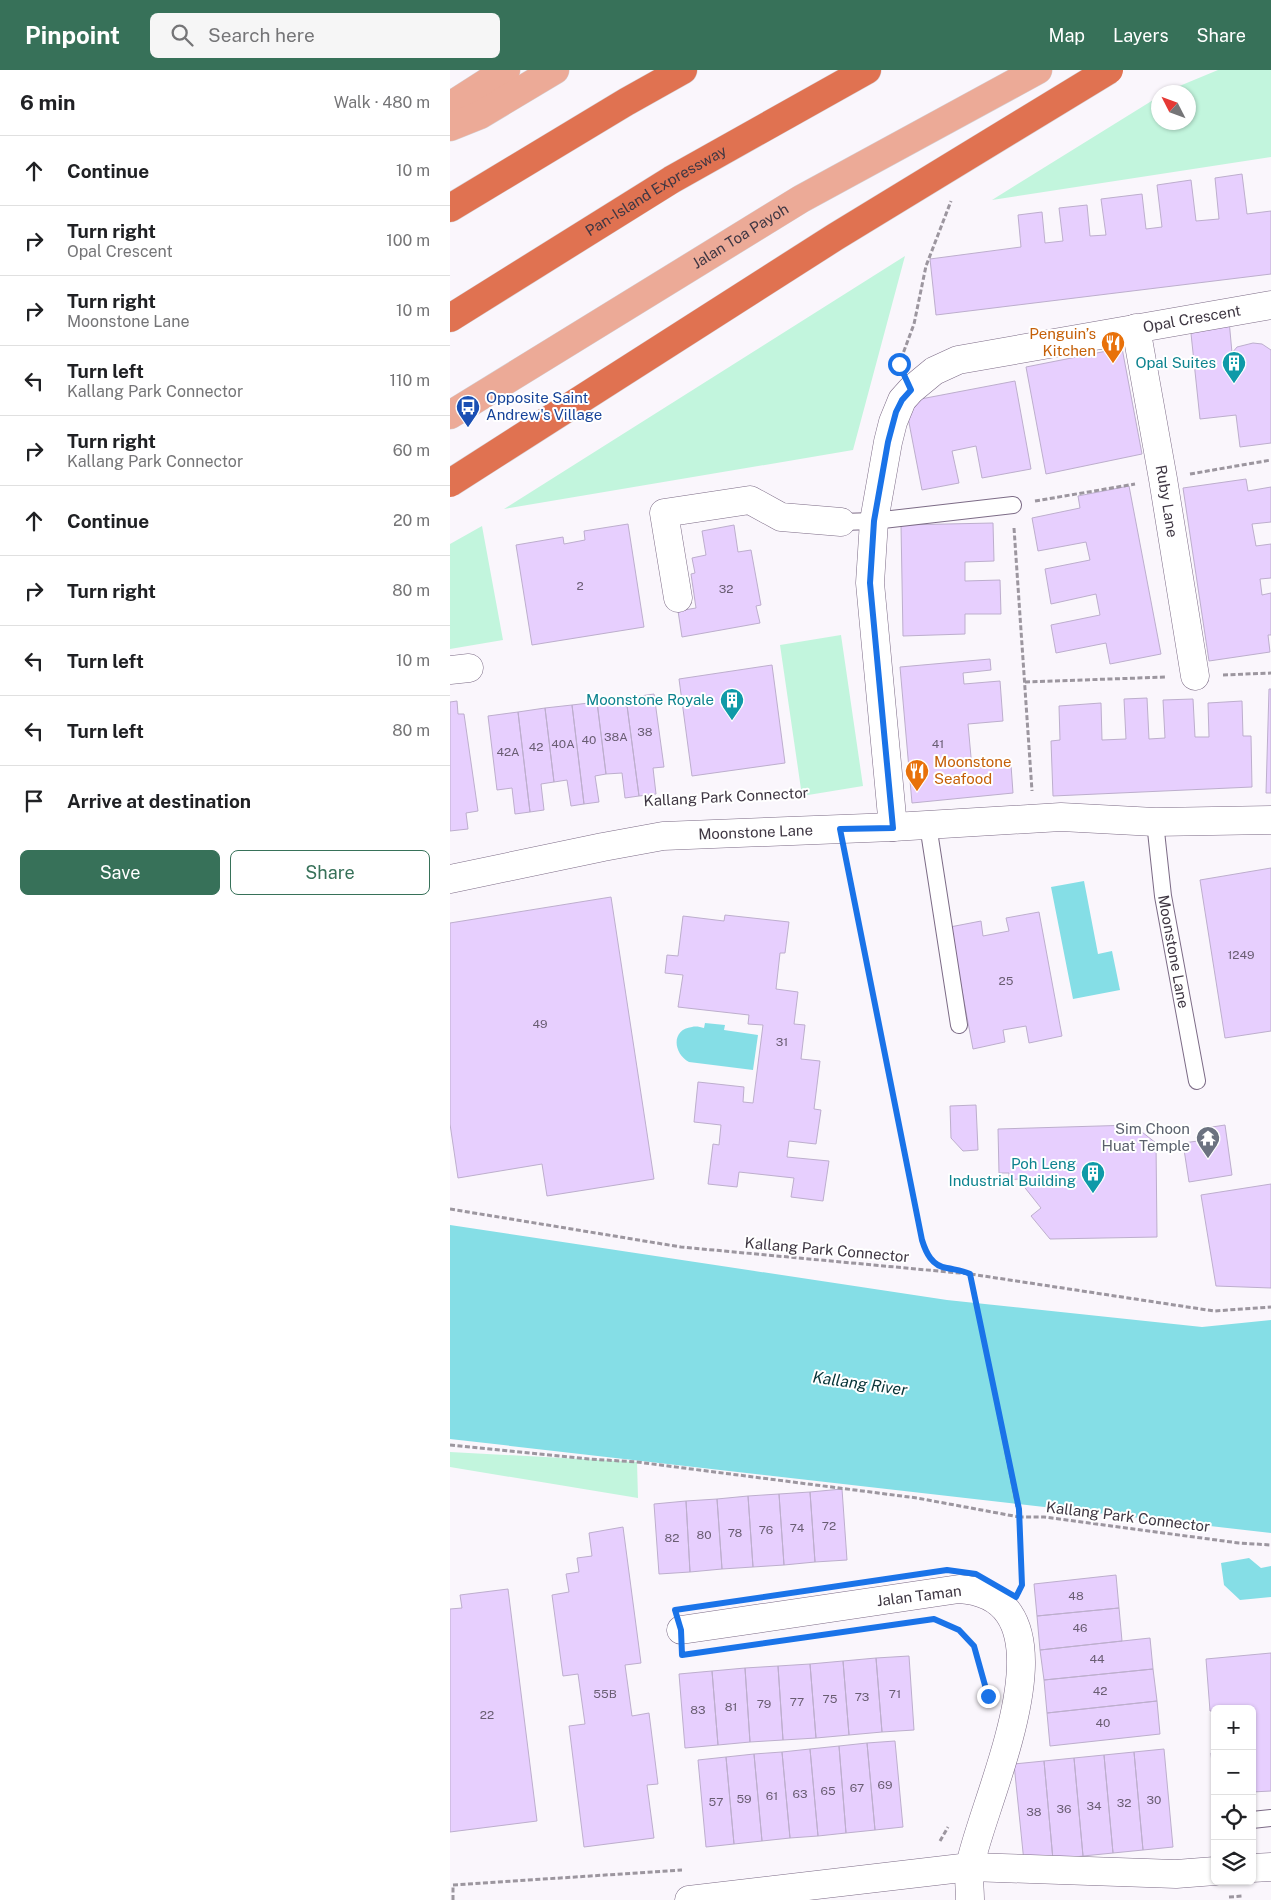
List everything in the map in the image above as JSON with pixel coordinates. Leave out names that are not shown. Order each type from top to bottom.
[{"type":"highway","points":[[450,208],[626,102],[683,70]]},
{"type":"highway","name":"Pan-Island Expressway","points":[[450,318],[671,180],[866,70]]},
{"type":"highway","points":[[450,483],[843,232],[1109,70]]},
{"type":"main road","points":[[450,106],[506,70]]},
{"type":"main road","points":[[450,127],[480,115],[555,70]]},
{"type":"main road","name":"Jalan Toa Payoh","points":[[450,415],[800,199],[1038,70]]},
{"type":"street","name":"Opal Crescent","points":[[893,828],[870,583],[874,521],[892,422],[902,400],[934,371],[958,360],[1271,305]]},
{"type":"street","name":"Ruby Lane","points":[[1136,328],[1195,676]]},
{"type":"street","points":[[678,598],[664,513],[750,500],[781,517],[841,522]]},
{"type":"street","name":"Moonstone Lane","points":[[450,879],[663,836],[893,828],[1061,817],[1155,822],[1271,820]]},
{"type":"street","name":"Jalan Taman","points":[[681,1630],[959,1589],[976,1591],[989,1596],[995,1601],[1012,1617],[1017,1627],[1021,1660],[1020,1693],[970,1867],[970,1900]]},
{"type":"street","points":[[689,1900],[970,1867],[1176,1874],[1211,1871]]},
{"type":"street","points":[[1256,1868],[1271,1867]]},
{"type":"lane","points":[[841,522],[874,521],[1012,505]]},
{"type":"lane","name":"Moonstone Lane","points":[[1155,822],[1163,896],[1197,1081]]},
{"type":"lane","points":[[928,825],[959,1025]]},
{"type":"lane","points":[[1256,1820],[1271,1818]]},
{"type":"path","points":[[911,390],[899,364],[914,324],[926,266],[953,196]]},
{"type":"path","points":[[1012,505],[1034,818]]},
{"type":"path","points":[[1025,682],[1271,673]]},
{"type":"path","name":"Kallang Park Connector","points":[[840,829],[922,1240],[927,1254],[936,1263],[970,1274]]},
{"type":"path","name":"Kallang Park Connector","points":[[450,1209],[682,1247],[970,1274],[1214,1311],[1271,1308]]},
{"type":"path","points":[[970,1274],[1019,1509],[1022,1585],[1019,1591]]},
{"type":"path","name":"Kallang Park Connector","points":[[450,1445],[637,1462],[916,1498],[1019,1517],[1044,1517],[1231,1542],[1271,1545]]},
{"type":"path","points":[[934,1619],[959,1630],[974,1646],[988,1696]]},
{"type":"path","points":[[936,1845],[950,1825]]},
{"type":"path","points":[[453,1900],[453,1885],[689,1870]]},
{"type":"green space","points":[[1218,70],[1271,70],[1271,157],[992,200],[1151,101],[1151,130],[1196,130],[1196,85],[1182,85]]},
{"type":"green space","points":[[905,256],[853,450],[504,509]]},
{"type":"green space","points":[[482,526],[503,640],[450,649],[450,544]]},
{"type":"green space","points":[[841,635],[863,786],[802,796],[780,645]]},
{"type":"green space","points":[[450,1452],[637,1462],[638,1498],[450,1467]]},
{"type":"water","points":[[1084,881],[1098,954],[1112,951],[1120,990],[1073,999],[1051,887]]},
{"type":"water","points":[[705,1023],[725,1025],[724,1030],[758,1035],[753,1070],[689,1062],[683,1058],[677,1047],[678,1036],[685,1029],[704,1028]]},
{"type":"water","name":"Kallang River","points":[[450,1225],[947,1300],[1202,1327],[1271,1320],[1271,1533],[450,1439]]},
{"type":"water","points":[[1249,1558],[1261,1568],[1271,1566],[1271,1597],[1240,1600],[1224,1585],[1221,1563]]},
{"type":"building","points":[[1242,174],[1247,214],[1271,211],[1271,274],[936,315],[930,259],[1021,247],[1018,215],[1042,212],[1045,243],[1063,241],[1059,208],[1087,205],[1090,236],[1106,235],[1101,199],[1142,194],[1146,229],[1162,227],[1157,185],[1191,180],[1196,221],[1219,219],[1215,178]]},
{"type":"building","name":"Opal Suites","points":[[1229,320],[1232,353],[1237,347],[1253,343],[1262,344],[1271,350],[1271,443],[1240,447],[1236,415],[1200,419],[1190,324]]},
{"type":"building","points":[[1122,348],[1142,454],[1046,474],[1026,367]]},
{"type":"building","points":[[1015,381],[1031,469],[982,478],[976,446],[952,451],[959,483],[922,490],[905,402]]},
{"type":"building","points":[[1246,479],[1248,491],[1271,487],[1271,522],[1252,524],[1256,546],[1271,544],[1271,578],[1260,579],[1262,595],[1271,593],[1271,635],[1268,635],[1270,652],[1209,661],[1183,488]]},
{"type":"building","points":[[1129,486],[1161,654],[1110,664],[1106,643],[1056,653],[1051,625],[1100,615],[1096,594],[1051,604],[1045,569],[1090,560],[1086,542],[1038,551],[1032,518],[1080,508],[1078,496]]},
{"type":"building","points":[[993,523],[994,561],[965,562],[965,581],[1000,580],[1001,614],[965,614],[965,634],[903,636],[901,525]]},
{"type":"building","points":[[628,524],[644,627],[532,645],[516,545],[563,537],[564,544],[585,540],[584,531]]},
{"type":"building","points":[[734,525],[738,552],[751,550],[761,605],[756,606],[760,623],[682,637],[678,611],[696,608],[691,574],[695,573],[692,558],[706,555],[702,531]]},
{"type":"building","points":[[990,659],[991,670],[963,673],[964,684],[1000,681],[1003,721],[968,724],[972,768],[1011,765],[1013,793],[912,803],[900,667]]},
{"type":"building","name":"Moonstone Royale","points":[[772,665],[785,763],[692,776],[679,679]]},
{"type":"building","points":[[1269,689],[1271,689],[1271,793],[1266,793]]},
{"type":"building","points":[[654,694],[664,767],[653,768],[656,794],[639,796],[626,698]]},
{"type":"building","points":[[626,698],[639,796],[625,798],[622,773],[606,774],[597,702]]},
{"type":"building","points":[[1147,698],[1149,739],[1165,738],[1163,700],[1193,699],[1195,737],[1209,737],[1208,703],[1242,701],[1243,736],[1251,736],[1252,787],[1053,796],[1051,741],[1060,740],[1059,706],[1101,703],[1102,740],[1126,739],[1124,699]]},
{"type":"building","points":[[457,701],[458,714],[464,714],[478,811],[466,813],[468,829],[450,831],[450,702]]},
{"type":"building","points":[[597,702],[606,774],[595,776],[599,802],[584,804],[572,705]]},
{"type":"building","points":[[572,705],[584,804],[571,806],[567,780],[554,782],[545,708]]},
{"type":"building","points":[[545,708],[554,782],[541,784],[544,810],[530,812],[518,712]]},
{"type":"building","points":[[518,712],[530,812],[515,814],[512,788],[497,790],[488,716]]},
{"type":"building","points":[[1271,868],[1271,1031],[1225,1038],[1200,880]]},
{"type":"building","points":[[611,897],[654,1179],[547,1196],[542,1164],[458,1178],[450,1124],[450,923]]},
{"type":"building","points":[[1039,912],[1062,1036],[1029,1043],[1026,1026],[1003,1030],[1005,1042],[973,1049],[950,927],[981,921],[983,936],[1009,931],[1006,918]]},
{"type":"building","points":[[725,915],[789,922],[785,953],[780,953],[776,989],[798,992],[794,1024],[805,1025],[801,1059],[820,1061],[814,1109],[821,1110],[816,1144],[789,1141],[787,1157],[829,1161],[823,1201],[791,1197],[794,1178],[739,1172],[737,1187],[708,1184],[713,1144],[719,1145],[721,1125],[694,1122],[698,1082],[744,1087],[743,1102],[753,1103],[763,1025],[748,1024],[749,1015],[678,1007],[683,975],[665,973],[667,955],[678,956],[683,916],[724,921]]},
{"type":"building","points":[[976,1105],[978,1150],[963,1151],[951,1138],[950,1106]]},
{"type":"building","name":"Poh Leng Industrial Building","points":[[1133,1125],[1156,1143],[1157,1237],[1050,1239],[1031,1216],[1041,1208],[1018,1179],[1009,1180],[1009,1173],[999,1173],[998,1129]]},
{"type":"building","name":"Sim Choon Huat Temple","points":[[1225,1125],[1232,1175],[1189,1182],[1183,1143],[1213,1139],[1212,1127]]},
{"type":"building","points":[[1271,1184],[1271,1288],[1216,1286],[1201,1195]]},
{"type":"building","points":[[842,1489],[847,1560],[815,1562],[810,1492]]},
{"type":"building","points":[[810,1492],[815,1562],[784,1565],[779,1494]]},
{"type":"building","points":[[779,1494],[784,1565],[753,1567],[748,1496]]},
{"type":"building","points":[[748,1496],[753,1567],[722,1569],[717,1499]]},
{"type":"building","points":[[717,1499],[722,1569],[690,1572],[686,1501]]},
{"type":"building","points":[[686,1501],[690,1572],[659,1574],[654,1504]]},
{"type":"building","points":[[623,1527],[641,1663],[625,1665],[632,1716],[649,1713],[658,1784],[647,1785],[654,1838],[584,1847],[569,1726],[585,1724],[578,1674],[563,1676],[552,1595],[569,1592],[566,1574],[579,1572],[577,1558],[592,1556],[589,1533]]},
{"type":"building","points":[[1116,1575],[1119,1608],[1037,1616],[1034,1584]]},
{"type":"building","points":[[508,1589],[537,1821],[450,1832],[450,1609],[462,1608],[460,1595]]},
{"type":"building","points":[[1119,1608],[1122,1641],[1040,1650],[1037,1616]]},
{"type":"building","points":[[1150,1638],[1153,1669],[1044,1680],[1040,1650]]},
{"type":"building","points":[[1271,1653],[1271,1791],[1256,1792],[1256,1705],[1211,1705],[1210,1711],[1206,1659]]},
{"type":"building","points":[[909,1656],[914,1730],[882,1732],[876,1658]]},
{"type":"building","points":[[876,1658],[882,1732],[849,1735],[843,1661]]},
{"type":"building","points":[[843,1661],[849,1735],[816,1738],[810,1664]]},
{"type":"building","points":[[810,1664],[816,1738],[783,1740],[778,1666]]},
{"type":"building","points":[[778,1666],[783,1740],[750,1742],[745,1668]]},
{"type":"building","points":[[745,1668],[750,1742],[718,1745],[712,1671]]},
{"type":"building","points":[[1153,1669],[1157,1701],[1047,1713],[1044,1680]]},
{"type":"building","points":[[712,1671],[718,1745],[685,1748],[679,1674]]},
{"type":"building","points":[[1157,1701],[1160,1734],[1050,1746],[1047,1713]]},
{"type":"building","points":[[895,1741],[903,1827],[875,1830],[867,1743]]},
{"type":"building","points":[[867,1743],[875,1830],[846,1833],[839,1746]]},
{"type":"building","points":[[839,1746],[846,1833],[818,1836],[810,1749]]},
{"type":"building","points":[[810,1749],[818,1836],[790,1838],[782,1752]]},
{"type":"building","points":[[1164,1749],[1173,1847],[1143,1850],[1134,1752]]},
{"type":"building","points":[[782,1752],[790,1838],[762,1841],[754,1754]]},
{"type":"building","points":[[1134,1752],[1143,1850],[1113,1853],[1104,1755]]},
{"type":"building","points":[[754,1754],[762,1841],[734,1844],[726,1757]]},
{"type":"building","points":[[1104,1755],[1113,1853],[1083,1856],[1074,1758]]},
{"type":"building","points":[[726,1757],[734,1844],[706,1847],[698,1760]]},
{"type":"building","points":[[1074,1758],[1083,1856],[1053,1860],[1044,1761]]},
{"type":"building","points":[[1044,1761],[1053,1860],[1024,1862],[1014,1764]]},
{"type":"place","name":"Penguin’s Kitchen","points":[[1113,364]]},
{"type":"place","name":"Opal Suites","points":[[1234,384]]},
{"type":"place","name":"Opposite Saint Andrew's Village","points":[[468,428]]},
{"type":"place","name":"Moonstone Royale","points":[[732,721]]},
{"type":"place","name":"Moonstone Seafood","points":[[917,792]]},
{"type":"place","name":"Sim Choon Huat Temple","points":[[1208,1159]]},
{"type":"place","name":"Poh Leng Industrial Building","points":[[1093,1194]]},
{"type":"route","points":[[899,364],[911,390],[902,400],[892,422],[874,521],[870,583],[893,828],[840,829],[924,1247],[930,1259],[936,1263],[970,1274],[1019,1509],[1022,1585],[1016,1597],[976,1574],[947,1570],[675,1610],[681,1630],[682,1655],[934,1619],[959,1630],[974,1646],[988,1696]]}]
